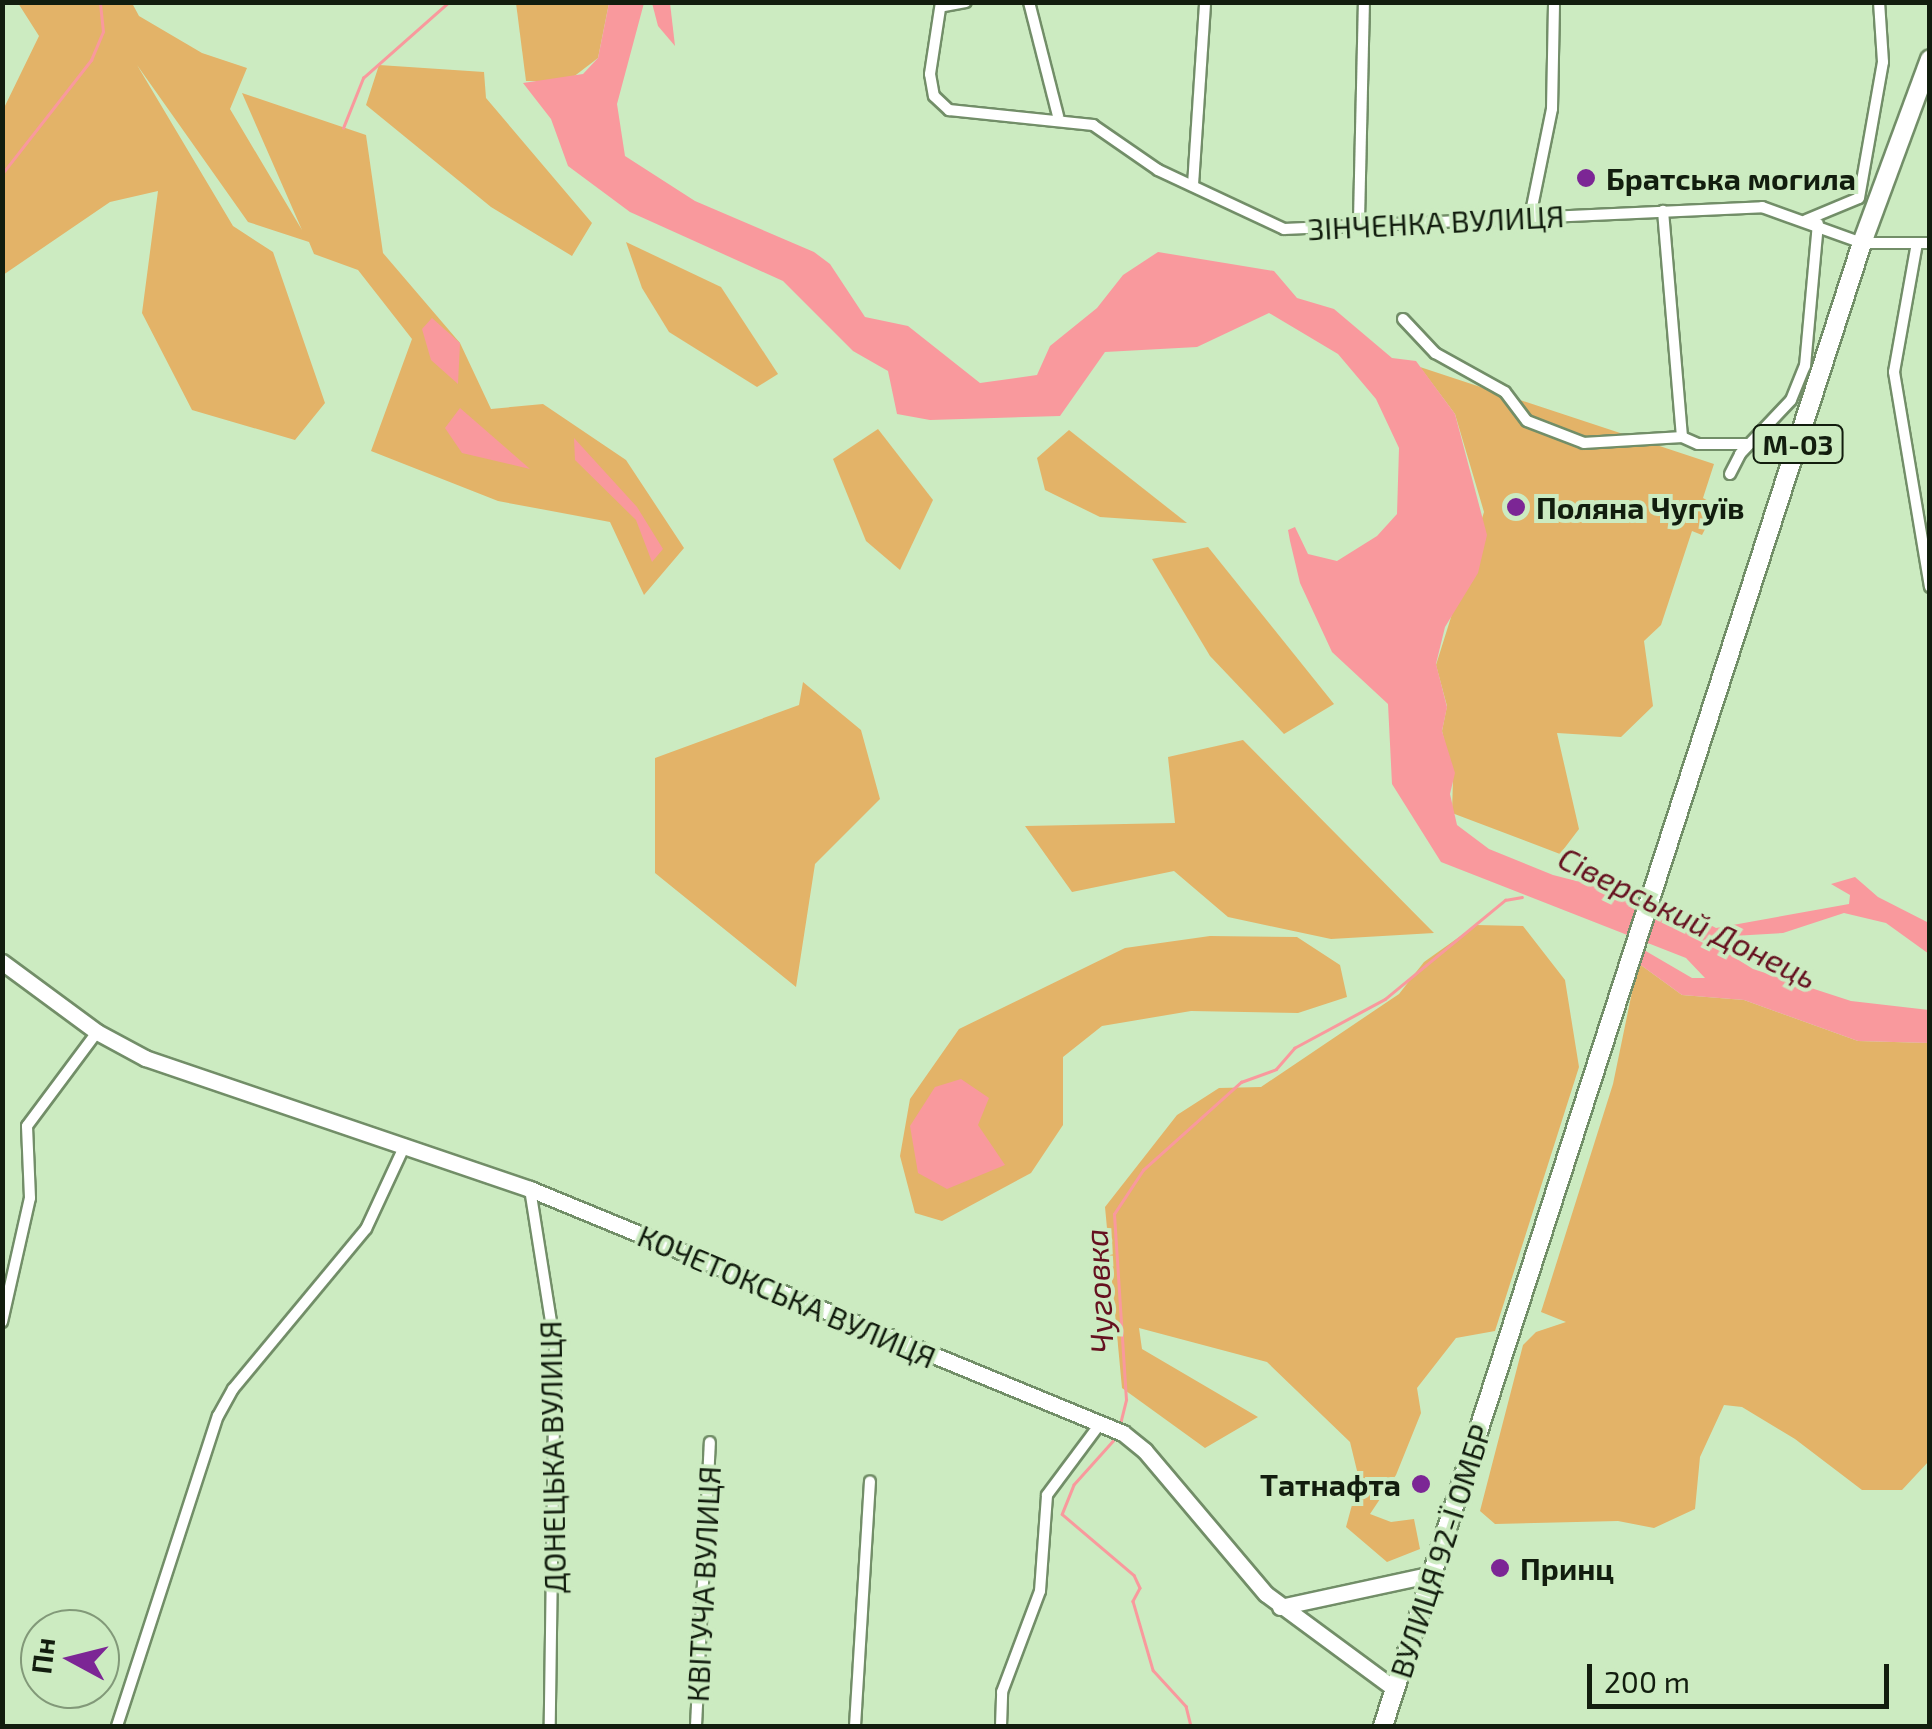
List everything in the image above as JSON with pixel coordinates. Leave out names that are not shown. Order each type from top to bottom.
[{"type":"highway","name":"М-03","points":[[1862,243],[1930,59]]},
{"type":"highway","name":"ВУЛИЦЯ 92-Ї ОМБР","points":[[1383,1726],[1862,243]]},
{"type":"main road","name":"КОЧЕТОКСЬКА ВУЛИЦЯ","points":[[2,962],[97,1032],[174,1068],[530,1190],[1112,1429],[1280,1608],[1394,1689]]},
{"type":"main road","points":[[1280,1608],[1433,1574]]},
{"type":"street","points":[[943,4],[966,2]]},
{"type":"street","points":[[1029,2],[1058,116]]},
{"type":"street","points":[[1193,185],[1205,2]]},
{"type":"street","points":[[1359,220],[1364,2]]},
{"type":"street","points":[[1530,217],[1552,109],[1554,2]]},
{"type":"street","points":[[1805,220],[1860,198],[1883,62],[1879,2]]},
{"type":"street","name":"ЗІНЧЕНКА ВУЛИЦЯ","points":[[943,4],[930,74],[934,96],[949,110],[1058,116],[1093,124],[1158,170],[1284,229],[1359,220],[1762,207],[1862,243]]},
{"type":"street","points":[[1663,211],[1682,437]]},
{"type":"street","points":[[1730,474],[1748,444],[1791,400],[1805,366],[1818,224]]},
{"type":"street","points":[[1862,243],[1930,243]]},
{"type":"street","points":[[1916,243],[1894,372],[1930,587]]},
{"type":"street","points":[[1403,319],[1434,352],[1505,392],[1527,421],[1584,443],[1682,437],[1698,444],[1748,444]]},
{"type":"street","points":[[2,1322],[30,1198],[27,1126],[97,1032]]},
{"type":"street","points":[[117,1726],[218,1416],[233,1389],[366,1229],[405,1145]]},
{"type":"street","name":"ДОНЕЦЬКА ВУЛИЦЯ","points":[[530,1190],[555,1346],[550,1726]]},
{"type":"street","points":[[1000,1726],[1002,1692],[1040,1591],[1047,1494],[1112,1429]]},
{"type":"street","name":"КВІТУЧА ВУЛИЦЯ","points":[[696,1726],[710,1442]]},
{"type":"street","points":[[855,1726],[870,1480]]},
{"type":"shaded area","points":[[18,3],[132,3],[139,16],[202,53],[247,68],[230,109],[302,230],[242,93],[366,135],[383,253],[460,343],[491,409],[543,404],[626,460],[684,548],[644,595],[610,522],[498,501],[371,451],[412,339],[358,270],[314,254],[309,242],[248,222],[137,65],[233,226],[273,252],[325,403],[295,440],[192,410],[142,313],[158,191],[110,202],[3,275],[2,112],[39,36]]},
{"type":"shaded area","points":[[516,3],[609,3],[598,58],[568,81],[526,81]]},
{"type":"shaded area","points":[[379,65],[484,72],[486,98],[592,223],[572,256],[491,207],[366,105]]},
{"type":"shaded area","points":[[626,242],[721,287],[778,374],[757,387],[669,332],[642,288]]},
{"type":"shaded area","points":[[1420,367],[1714,464],[1703,498],[1717,506],[1702,535],[1692,531],[1661,625],[1644,641],[1653,706],[1621,737],[1557,733],[1579,829],[1560,854],[1452,813],[1453,779],[1442,731],[1447,706],[1436,665],[1484,512],[1455,414]]},
{"type":"shaded area","points":[[878,429],[933,500],[900,570],[866,541],[833,459]]},
{"type":"shaded area","points":[[1069,430],[1187,523],[1100,517],[1045,490],[1037,458]]},
{"type":"shaded area","points":[[1208,547],[1334,704],[1284,734],[1210,656],[1152,559]]},
{"type":"shaded area","points":[[803,682],[861,730],[880,799],[815,864],[796,987],[655,873],[655,758],[799,705]]},
{"type":"shaded area","points":[[1243,740],[1434,933],[1331,939],[1228,917],[1174,871],[1072,892],[1025,826],[1175,823],[1168,757]]},
{"type":"shaded area","points":[[1476,925],[1523,926],[1565,980],[1579,1067],[1495,1331],[1456,1338],[1417,1388],[1421,1413],[1396,1475],[1370,1514],[1391,1522],[1414,1519],[1420,1549],[1387,1562],[1346,1527],[1359,1479],[1350,1442],[1267,1362],[1139,1328],[1142,1349],[1258,1417],[1205,1448],[1122,1388],[1105,1207],[1177,1115],[1219,1088],[1261,1087],[1399,994],[1424,962]]},
{"type":"shaded area","points":[[1210,936],[1297,937],[1340,965],[1347,997],[1298,1013],[1191,1011],[1102,1026],[1063,1057],[1063,1125],[1031,1173],[942,1221],[915,1213],[900,1156],[910,1099],[959,1029],[1125,948]]},
{"type":"shaded area","points":[[1638,963],[1682,995],[1744,1000],[1858,1041],[1929,1043],[1929,1461],[1902,1490],[1862,1490],[1795,1439],[1742,1407],[1724,1405],[1700,1457],[1695,1509],[1654,1528],[1618,1521],[1495,1524],[1480,1511],[1523,1345],[1536,1332],[1566,1322],[1541,1312],[1613,1084]]},
{"type":"water","name":"Сіверський Донець","points":[[609,3],[644,3],[617,104],[625,156],[695,201],[814,252],[830,264],[865,317],[908,326],[980,383],[1037,375],[1050,346],[1097,308],[1123,275],[1158,252],[1274,271],[1297,298],[1334,309],[1392,358],[1416,361],[1455,414],[1487,535],[1478,573],[1445,627],[1436,664],[1447,707],[1442,731],[1455,773],[1450,794],[1457,825],[1489,849],[1553,875],[1674,906],[1716,928],[1849,904],[1850,895],[1831,884],[1855,877],[1878,897],[1929,923],[1929,954],[1886,923],[1844,913],[1783,933],[1733,936],[1721,949],[1753,969],[1851,1001],[1929,1010],[1929,1043],[1858,1041],[1744,1000],[1682,995],[1638,963],[1644,950],[1692,978],[1705,978],[1686,958],[1441,862],[1392,784],[1388,704],[1332,652],[1300,583],[1290,541],[1288,530],[1295,527],[1308,554],[1337,561],[1377,536],[1397,514],[1399,448],[1376,399],[1338,354],[1269,313],[1197,347],[1105,352],[1060,416],[930,420],[897,414],[888,371],[853,351],[783,281],[630,212],[568,166],[551,119],[523,83],[583,74],[598,58]]},
{"type":"water","points":[[652,3],[670,3],[675,46],[658,26]]},
{"type":"water","points":[[432,318],[460,343],[458,384],[431,360],[422,329]]},
{"type":"water","points":[[460,408],[530,469],[462,453],[445,428]]},
{"type":"water","points":[[574,438],[637,507],[663,549],[652,562],[636,520],[575,460]]},
{"type":"water","points":[[961,1079],[989,1098],[978,1125],[1005,1165],[947,1189],[918,1173],[910,1126],[935,1087]]},
{"type":"waterway","points":[[2,174],[91,60],[103,32],[100,2]]},
{"type":"waterway","points":[[343,128],[363,78],[449,2]]},
{"type":"waterway","name":"Чуговка","points":[[1120,1424],[1126,1400],[1114,1214],[1143,1170],[1241,1082],[1276,1069],[1294,1048],[1385,999],[1505,900],[1522,897]]},
{"type":"waterway","name":"Чуговка","points":[[1117,1437],[1074,1485],[1062,1514],[1134,1575],[1140,1588],[1133,1601],[1153,1670],[1186,1706],[1191,1726]]},
{"type":"place","name":"Братська могила","points":[[1586,178]]},
{"type":"place","name":"Поляна Чугуїв","points":[[1516,507]]},
{"type":"place","name":"Татнафта","points":[[1421,1484]]},
{"type":"place","name":"Принц","points":[[1500,1568]]}]
